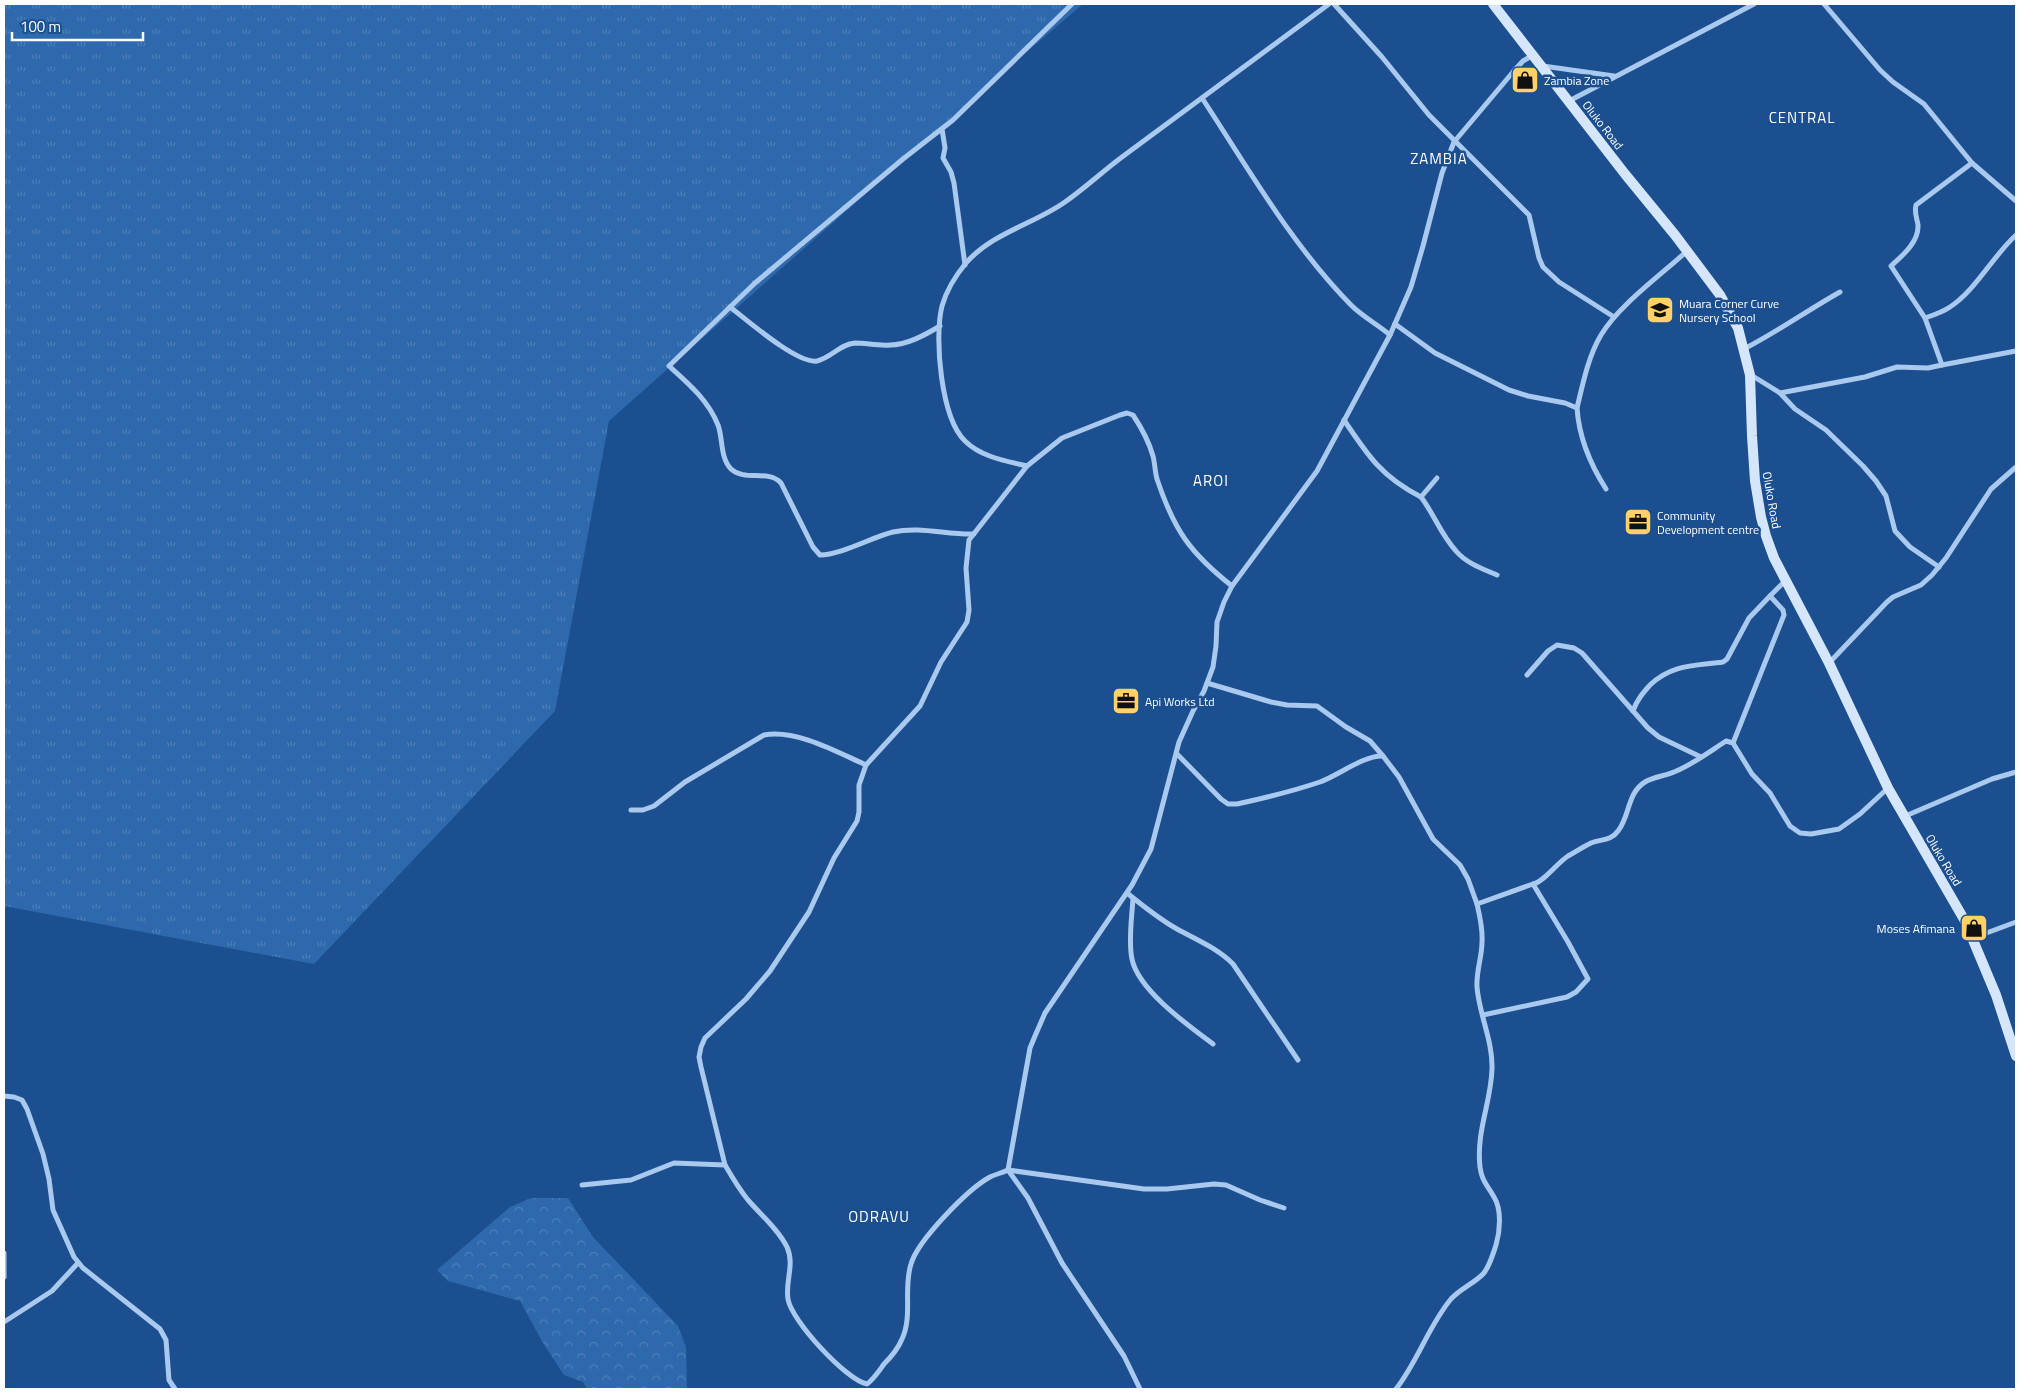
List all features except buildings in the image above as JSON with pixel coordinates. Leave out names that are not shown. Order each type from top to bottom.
[{"type":"main road","name":"Oluko Road","points":[[1493,4],[1687,251],[1720,295],[1738,328],[1750,375],[1752,436],[1761,517],[1774,558],[1829,663],[1903,817],[1932,862],[1973,938],[2013,1039],[2016,1056]]},
{"type":"street","points":[[974,534],[908,530],[882,535],[826,555],[820,555],[816,552],[781,483],[772,477],[743,475],[731,469],[724,457],[717,422],[708,407],[692,387],[669,366],[755,283],[903,159],[942,129],[1072,4]]},
{"type":"street","points":[[1027,466],[975,449],[963,440],[948,410],[942,385],[940,326],[942,306],[948,291],[965,264],[974,254],[1007,232],[1047,214],[1064,203],[1329,4]]},
{"type":"street","points":[[1334,4],[1454,142],[1530,215],[1539,258],[1543,267],[1559,282],[1614,317]]},
{"type":"street","points":[[1569,101],[1754,4]]},
{"type":"street","points":[[1824,4],[1880,70],[1893,82],[1924,104],[1972,163],[2016,201]]},
{"type":"street","points":[[1140,1389],[1124,1356],[1062,1263],[1028,1198],[1008,1170],[1030,1048],[1039,1025],[1074,969],[1127,893],[1151,849],[1187,723],[1208,684],[1213,667],[1217,622],[1224,602],[1232,586],[1317,470],[1390,335],[1411,287],[1424,246],[1442,173],[1454,142],[1513,72],[1532,55]]},
{"type":"street","points":[[1541,66],[1614,76]]},
{"type":"street","points":[[1202,98],[1290,231],[1351,304],[1367,319],[1390,335]]},
{"type":"street","points":[[942,129],[945,148],[943,158],[951,172],[954,183],[965,264]]},
{"type":"street","points":[[1942,365],[1925,318],[1891,266],[1902,256],[1918,232],[1916,205],[1972,163]]},
{"type":"street","points":[[1925,318],[1951,306],[1983,272],[2002,248],[2016,235]]},
{"type":"street","points":[[1606,489],[1591,465],[1578,420],[1577,408],[1589,360],[1601,335],[1614,317],[1687,251]]},
{"type":"street","points":[[1744,349],[1840,292]]},
{"type":"street","points":[[730,307],[793,354],[811,362],[820,360],[847,344],[891,346],[914,339],[940,326]]},
{"type":"street","points":[[1395,324],[1435,353],[1509,390],[1528,396],[1565,403],[1577,408]]},
{"type":"street","points":[[1780,393],[1865,377],[1897,367],[1928,368],[2016,351]]},
{"type":"street","points":[[1750,375],[1780,393],[1795,409],[1826,430],[1863,466],[1886,496],[1895,531],[1910,547],[1939,567]]},
{"type":"street","points":[[863,1384],[833,1361],[792,1311],[787,1297],[791,1264],[786,1246],[768,1220],[748,1199],[725,1165],[699,1058],[701,1047],[710,1033],[746,1000],[770,971],[809,912],[834,858],[857,821],[859,785],[866,765],[920,706],[941,662],[967,622],[969,610],[966,568],[968,546],[974,534],[1027,466],[1062,438],[1120,415],[1128,413],[1133,415],[1153,456],[1156,476],[1164,498],[1188,545],[1198,557],[1232,586]]},
{"type":"street","points":[[1344,420],[1375,464],[1391,480],[1421,497],[1431,509],[1456,552],[1477,566],[1497,575]]},
{"type":"street","points":[[1829,663],[1887,602],[1893,597],[1921,586],[1939,567],[1991,489],[2016,467]]},
{"type":"street","points":[[1421,497],[1437,478]]},
{"type":"street","points":[[1633,711],[1640,696],[1670,671],[1680,667],[1723,662],[1727,659],[1749,618],[1786,580]]},
{"type":"street","points":[[1733,743],[1784,615],[1783,610],[1770,596]]},
{"type":"street","points":[[1527,675],[1548,651],[1557,646],[1574,648],[1582,653],[1648,728],[1659,736],[1702,757]]},
{"type":"street","points":[[1208,684],[1271,702],[1287,705],[1317,706],[1346,727],[1370,741],[1399,777],[1433,839],[1460,865],[1468,879],[1477,904],[1482,941],[1477,969],[1478,999],[1483,1015],[1492,1067],[1490,1093],[1479,1139],[1479,1152],[1482,1179],[1496,1202],[1500,1224],[1499,1233],[1487,1268],[1483,1274],[1462,1288],[1441,1312],[1415,1362],[1396,1389]]},
{"type":"street","points":[[631,810],[643,810],[654,806],[685,782],[764,735],[785,734],[828,748],[866,765]]},
{"type":"street","points":[[1477,904],[1541,881],[1569,856],[1592,843],[1611,838],[1618,831],[1624,820],[1631,798],[1637,788],[1645,782],[1674,772],[1726,742],[1733,743]]},
{"type":"street","points":[[1733,743],[1752,774],[1770,793],[1790,826],[1800,833],[1812,834],[1839,829],[1860,814],[1888,788]]},
{"type":"street","points":[[1177,754],[1228,804],[1237,804],[1320,782],[1367,759],[1384,756]]},
{"type":"street","points":[[1903,817],[1992,779],[2016,772]]},
{"type":"street","points":[[1483,1015],[1567,997],[1576,992],[1588,979],[1533,884]]},
{"type":"street","points":[[1127,893],[1164,922],[1210,946],[1229,960],[1298,1060]]},
{"type":"street","points":[[1133,898],[1131,950],[1135,967],[1153,993],[1167,1008],[1213,1044]]},
{"type":"street","points":[[1973,938],[2016,922]]},
{"type":"street","points":[[4,1096],[22,1100],[27,1109],[45,1162],[53,1210],[78,1263],[164,1334],[169,1380],[175,1389]]},
{"type":"street","points":[[582,1186],[631,1180],[674,1163],[725,1165]]},
{"type":"street","points":[[860,1389],[863,1384],[867,1384],[871,1380],[902,1339],[907,1319],[907,1285],[910,1266],[918,1248],[934,1228],[972,1190],[990,1178],[1008,1170],[1144,1189],[1167,1189],[1214,1184],[1226,1185],[1284,1208]]},
{"type":"street","points":[[4,1253],[4,1277]]},
{"type":"street","points":[[4,1322],[52,1291],[78,1263]]},
{"type":"green space","points":[[4,4],[1083,4],[1009,67],[609,421],[555,711],[314,964],[4,906]]},
{"type":"green space","points":[[531,1198],[568,1198],[593,1237],[678,1326],[686,1347],[687,1389],[587,1389],[583,1382],[564,1375],[543,1343],[520,1301],[448,1281],[437,1270],[510,1207]]},
{"type":"place","name":"Zambia Zone","points":[[1525,80]]},
{"type":"place","name":"Muara Corner Curve Nursery School","points":[[1660,310]]},
{"type":"place","name":"Community Development centre","points":[[1638,522]]},
{"type":"place","name":"Api Works Ltd","points":[[1126,701]]},
{"type":"place","name":"Moses Afimana","points":[[1974,928]]},
{"type":"district","name":"CENTRAL","points":[[1802,117]]},
{"type":"district","name":"ZAMBIA","points":[[1439,158]]},
{"type":"district","name":"AROI","points":[[1211,480]]},
{"type":"district","name":"ODRAVU","points":[[879,1216]]}]
